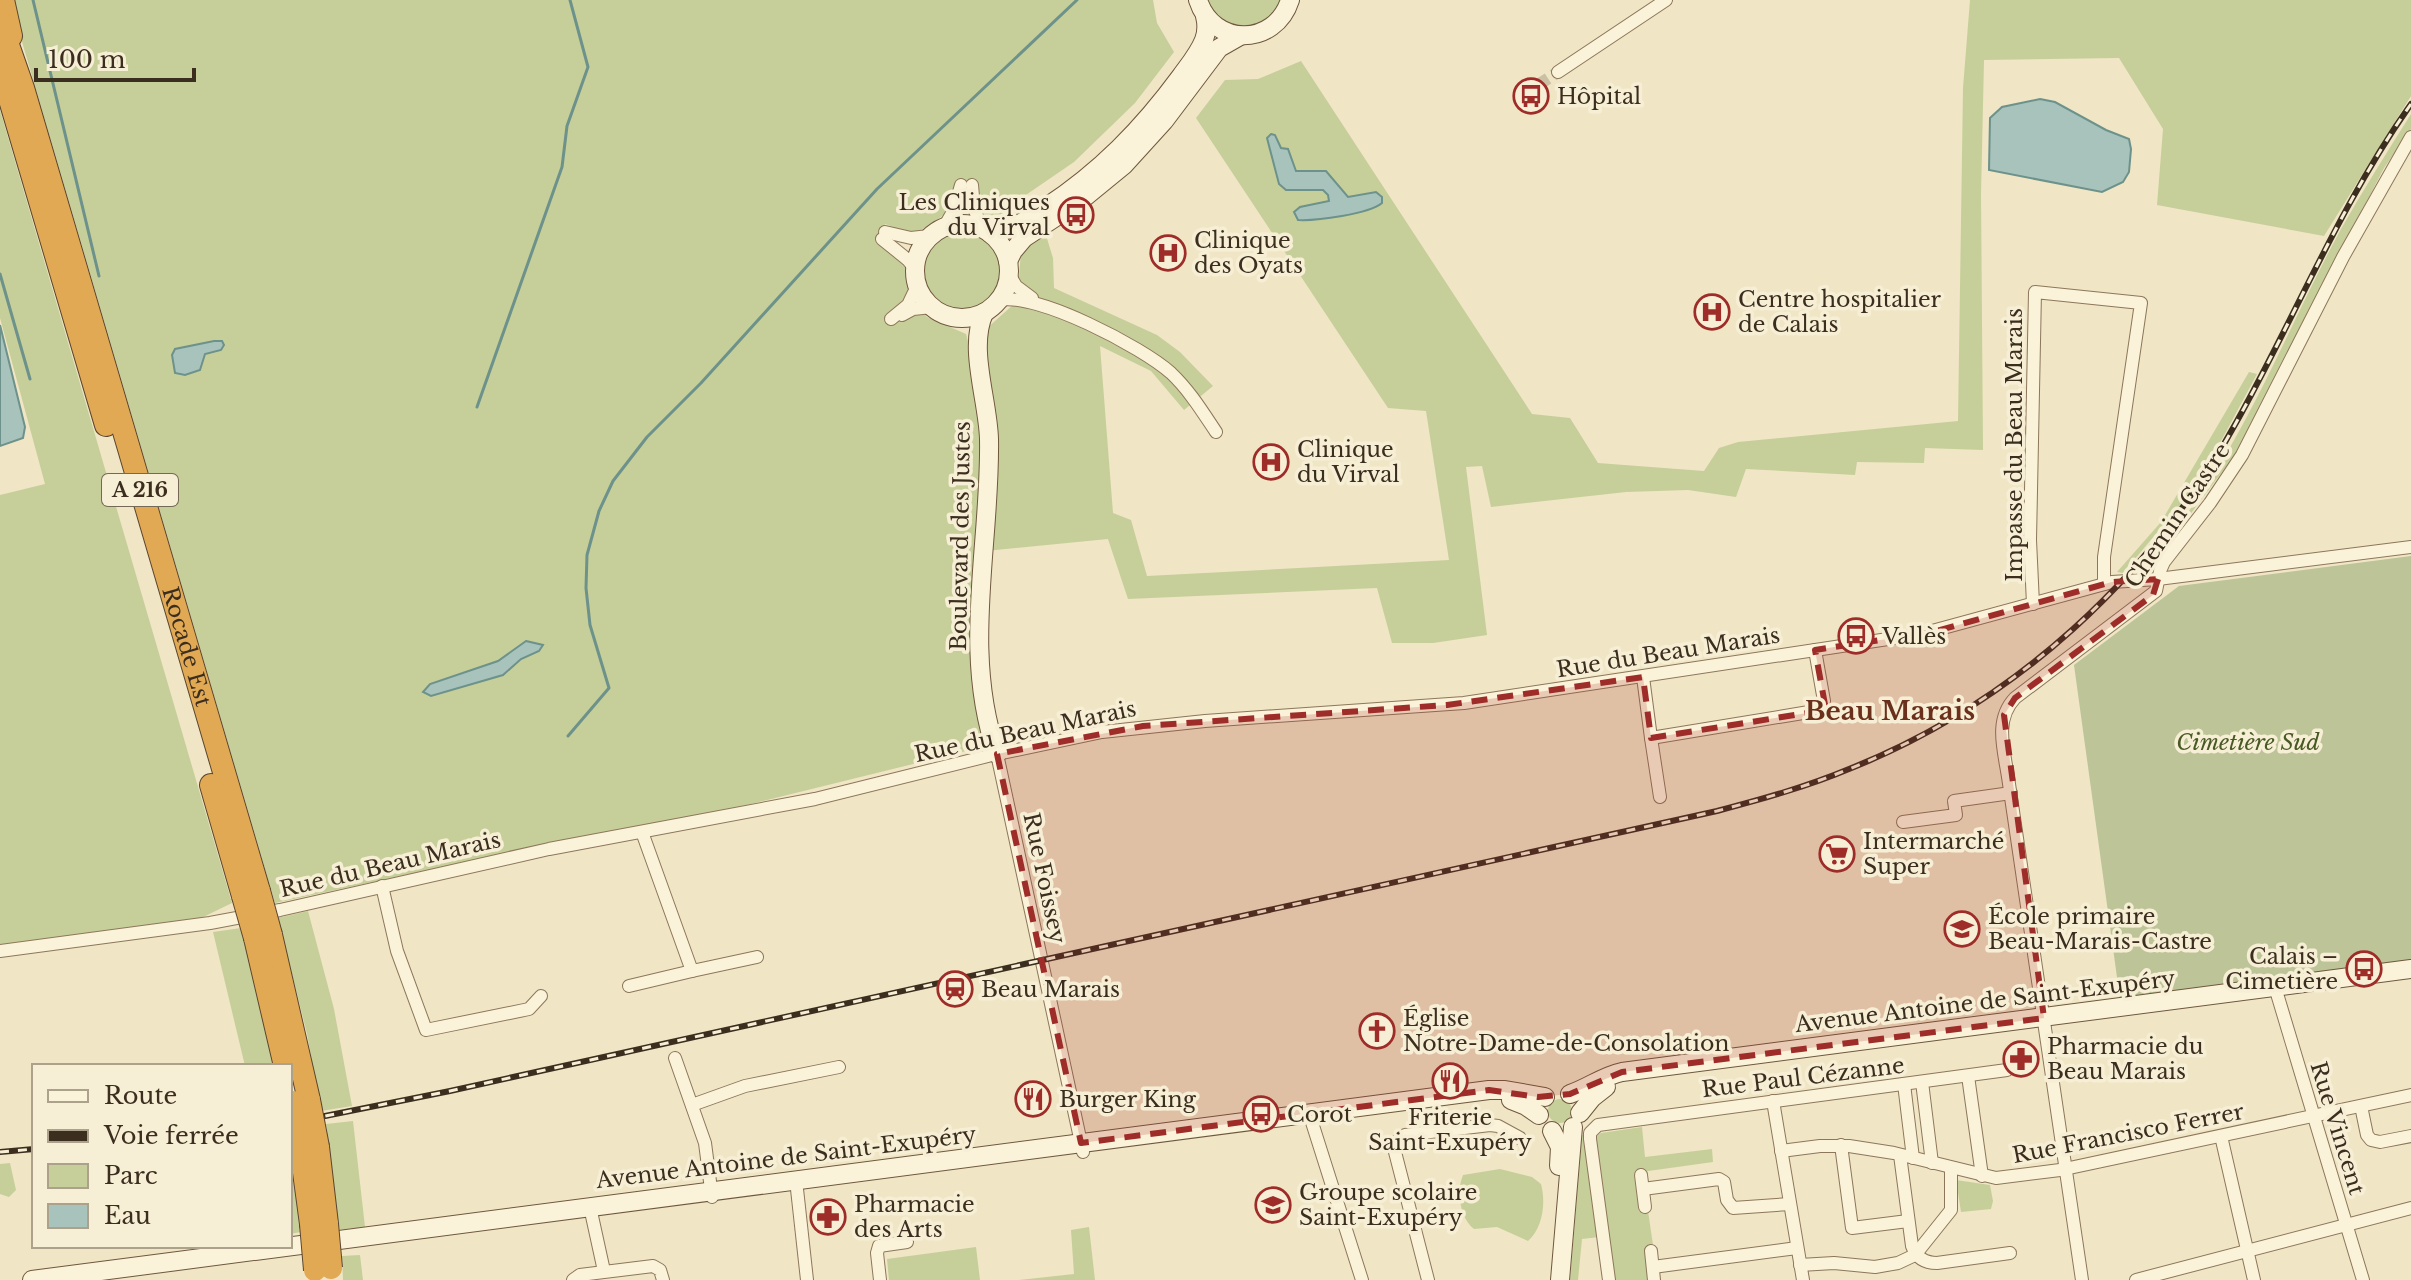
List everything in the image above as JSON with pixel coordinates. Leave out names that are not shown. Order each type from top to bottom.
[{"type":"highway","points":[[3,0],[23,88]]},
{"type":"highway","name":"Rocade Est","points":[[0,22],[23,88],[263,936],[290,1064]]},
{"type":"highway","name":"Rocade Est","points":[[0,66],[251,894]]},
{"type":"highway","name":"Rocade Est","points":[[263,936],[285,1064]]},
{"type":"highway","name":"Rocade Est","points":[[292,1072],[310,1149],[323,1274]]},
{"type":"main road","points":[[1202,8],[1219,29],[1240,36],[1256,35],[1273,27],[1285,13],[1290,0]]},
{"type":"main road","points":[[1202,8],[1206,33],[1201,46],[1155,110],[1117,152],[1079,184],[1013,228],[986,230],[964,223],[936,232],[919,250],[916,277],[932,307],[950,316],[965,318],[984,313],[999,300],[1007,287],[1013,251],[1024,238],[1080,201],[1124,165],[1170,113],[1219,48],[1240,36]]},
{"type":"main road","points":[[986,230],[1002,245],[1009,268]]},
{"type":"main road","name":"Boulevard des Justes","points":[[984,313],[978,334],[989,456],[980,571],[980,645],[986,708],[997,754]]},
{"type":"main road","name":"Boulevard des Justes","points":[[950,316],[970,335],[980,365]]},
{"type":"main road","name":"Avenue Antoine de Saint-Exupéry","points":[[1570,1094],[1622,1072],[2044,1023],[2091,1023],[2110,1017],[2411,969]]},
{"type":"main road","name":"Avenue Antoine de Saint-Exupéry","points":[[2277,991],[2411,977]]},
{"type":"main road","name":"Avenue Antoine de Saint-Exupéry","points":[[1577,1120],[1597,1093],[1611,1084],[2044,1023]]},
{"type":"main road","name":"Avenue Antoine de Saint-Exupéry","points":[[100,1280],[1310,1117],[1489,1090],[1501,1089],[1542,1106]]},
{"type":"main road","points":[[1550,1280],[1560,1153],[1559,1143],[1552,1131],[1543,1124],[1542,1106],[1557,1091],[1570,1094],[1578,1104],[1560,1280]]},
{"type":"main road","points":[[1552,1131],[1565,1131],[1577,1120]]},
{"type":"main road","name":"Avenue Antoine de Saint-Exupéry","points":[[32,1280],[591,1212]]},
{"type":"street","points":[[1558,72],[1666,0]]},
{"type":"street","name":"Chemin Castre","points":[[2082,1280],[2002,728],[2006,709],[2015,698],[2153,595],[2164,562],[2216,494],[2249,443],[2355,233],[2411,137]]},
{"type":"street","points":[[932,307],[913,309],[891,319],[908,305],[916,277],[908,260],[884,236],[911,238],[936,232],[954,210],[966,185],[986,230]]},
{"type":"street","points":[[1009,268],[1019,290],[1052,309],[1125,342],[1158,362],[1188,392],[1216,432]]},
{"type":"street","name":"Impasse du Beau Marais","points":[[2033,604],[2030,558],[2035,292],[2141,303],[2104,557],[2104,584]]},
{"type":"street","points":[[999,300],[1018,299],[1052,309]]},
{"type":"street","name":"Rue du Beau Marais","points":[[0,951],[210,923],[299,906],[549,849],[815,799],[997,754],[1143,726],[1447,705],[1933,632],[2104,584],[2411,547]]},
{"type":"street","points":[[1651,738],[1821,710],[1824,701],[1815,650]]},
{"type":"street","points":[[1643,677],[1660,797]]},
{"type":"street","name":"Rue Foissey","points":[[997,754],[1082,1148]]},
{"type":"street","points":[[1903,822],[1956,815],[1954,801],[2011,793]]},
{"type":"street","points":[[642,832],[692,971]]},
{"type":"street","points":[[382,886],[397,951],[426,1030],[529,1009],[541,996]]},
{"type":"street","points":[[629,986],[757,957]]},
{"type":"street","name":"Rue Vincent","points":[[2277,991],[2363,1280]]},
{"type":"street","points":[[675,1058],[707,1151],[712,1196]]},
{"type":"street","points":[[692,1105],[745,1086],[839,1067]]},
{"type":"street","name":"Rue Paul Cézanne","points":[[1609,1280],[1590,1139],[1593,1128],[1605,1123],[2007,1070]]},
{"type":"street","points":[[1968,1076],[1982,1176]]},
{"type":"street","points":[[1922,1082],[1932,1163]]},
{"type":"street","points":[[1904,1084],[1913,1158]]},
{"type":"street","name":"Rue Francisco Ferrer","points":[[1781,1151],[1841,1145],[1900,1155],[1991,1179],[2065,1168],[2411,1095]]},
{"type":"street","points":[[1773,1101],[1803,1280]]},
{"type":"street","points":[[2361,1106],[2367,1135],[2373,1141],[2411,1136]]},
{"type":"street","points":[[1310,1117],[1362,1280]]},
{"type":"street","points":[[1428,1280],[1395,1152],[1396,1142],[1405,1135],[1490,1125],[1520,1138]]},
{"type":"street","points":[[2221,1136],[2254,1280]]},
{"type":"street","points":[[1841,1145],[1852,1228],[1908,1221]]},
{"type":"street","points":[[1900,1155],[1915,1255]]},
{"type":"street","points":[[1800,1265],[1834,1263],[1875,1267],[1898,1263],[1915,1255],[1951,1210],[1951,1168]]},
{"type":"street","points":[[1645,1207],[1642,1182],[1719,1179],[1724,1182],[1728,1203],[1733,1208],[1790,1204]]},
{"type":"street","points":[[797,1185],[807,1280]]},
{"type":"street","points":[[2136,1280],[2411,1208]]},
{"type":"street","points":[[591,1212],[604,1271]]},
{"type":"street","points":[[880,1280],[879,1246],[907,1242]]},
{"type":"street","points":[[1651,1251],[1653,1274],[1797,1248]]},
{"type":"street","points":[[1915,1255],[1937,1263],[2010,1253]]},
{"type":"street","points":[[573,1280],[580,1275],[653,1266],[663,1277]]},
{"type":"highlighted area","points":[[2158,579],[2153,595],[2015,698],[2004,715],[2044,1018],[1622,1072],[1570,1094],[1538,1097],[1489,1090],[1081,1143],[997,754],[1143,726],[1447,705],[1643,677],[1651,738],[1826,710],[1815,650],[1933,632],[2112,582]]},
{"type":"green space","points":[[12,0],[1153,0],[1157,23],[1174,52],[1135,103],[1074,162],[1020,199],[1031,211],[1005,222],[986,220],[980,215],[978,181],[956,180],[951,205],[940,218],[915,232],[885,224],[877,242],[906,267],[908,297],[927,317],[966,334],[973,360],[985,330],[1014,304],[1021,250],[1045,232],[1053,258],[1054,288],[1157,335],[1180,352],[1213,386],[1184,410],[1151,371],[1100,346],[1113,513],[1131,520],[1147,576],[1449,560],[1426,411],[1388,408],[1196,118],[1225,80],[1258,79],[1301,61],[1532,414],[1570,418],[1598,463],[1704,471],[1719,448],[1738,442],[1958,421],[1963,88],[1970,0],[2411,0],[2411,96],[2324,236],[2157,205],[2163,129],[2119,58],[1984,60],[1981,194],[1983,450],[1925,448],[1924,463],[1857,462],[1855,475],[1746,469],[1736,497],[1688,490],[1626,492],[1491,507],[1482,466],[1466,467],[1487,635],[1433,643],[1392,643],[1377,588],[1128,599],[1108,539],[976,552],[973,625],[986,746],[739,807],[605,832],[275,903]]},
{"type":"green space","points":[[1206,0],[1283,0],[1270,19],[1244,29],[1219,19]]},
{"type":"green space","points":[[0,110],[232,903],[197,920],[0,946],[0,495],[45,484],[0,318]]},
{"type":"green space","points":[[2411,114],[2411,129],[2384,168],[2237,452],[2153,564],[2145,573],[2136,573],[2170,535],[2227,453],[2341,229]]},
{"type":"green space","points":[[955,231],[971,231],[985,237],[996,248],[1002,270],[996,292],[985,303],[971,309],[955,309],[941,303],[930,292],[924,278],[924,262],[930,248],[941,237]]},
{"type":"green space","points":[[2249,372],[2257,374],[2213,456],[2182,503],[2123,573],[2117,572],[2161,522]]},
{"type":"green space","name":"Cimetière Sud","points":[[2411,556],[2411,961],[2120,999],[2074,665],[2179,586]]},
{"type":"green space","points":[[308,911],[334,1009],[352,1106],[321,1111],[307,1034],[278,918]]},
{"type":"green space","points":[[241,928],[274,1064],[245,1064],[213,932]]},
{"type":"green space","points":[[1560,1099],[1569,1102],[1572,1111],[1569,1120],[1560,1123],[1551,1120],[1548,1111],[1551,1102]]},
{"type":"green space","points":[[353,1121],[365,1227],[338,1230],[326,1124]]},
{"type":"green space","points":[[1642,1127],[1645,1157],[1712,1149],[1713,1162],[1634,1173],[1639,1211],[1648,1211],[1653,1245],[1645,1248],[1650,1280],[1615,1280],[1596,1137],[1601,1133]]},
{"type":"green space","points":[[1582,1135],[1587,1135],[1599,1237],[1582,1239],[1578,1280],[1570,1280]]},
{"type":"green space","points":[[10,1163],[16,1190],[9,1197],[0,1194],[0,1164]]},
{"type":"green space","points":[[1500,1169],[1532,1177],[1541,1184],[1542,1214],[1537,1229],[1528,1241],[1497,1227],[1474,1229],[1465,1218],[1460,1189],[1463,1175]]},
{"type":"green space","points":[[292,1171],[301,1232],[292,1234]]},
{"type":"green space","points":[[1956,1180],[1990,1185],[1991,1209],[1961,1212]]},
{"type":"green space","points":[[1089,1227],[1095,1280],[1019,1280],[1074,1274],[1071,1230]]},
{"type":"green space","points":[[976,1247],[980,1280],[889,1280],[887,1259]]},
{"type":"green space","points":[[360,1255],[363,1280],[343,1280],[342,1256]]},
{"type":"water","points":[[2040,99],[2055,102],[2129,139],[2129,172],[2123,182],[2102,192],[1989,170],[1990,118],[2002,107]]},
{"type":"water","points":[[1275,135],[1281,148],[1288,149],[1296,171],[1326,171],[1348,197],[1376,192],[1382,197],[1382,203],[1354,213],[1298,220],[1294,212],[1300,207],[1329,201],[1328,195],[1323,190],[1286,190],[1279,184],[1267,138]]},
{"type":"water","points":[[0,325],[25,427],[23,438],[0,446]]},
{"type":"water","points":[[222,341],[224,345],[221,350],[205,354],[200,370],[185,375],[175,373],[172,355],[175,349]]},
{"type":"water","points":[[526,641],[543,645],[503,675],[431,696],[423,692],[430,684],[498,661]]},
{"type":"waterway","points":[[33,0],[99,276]]},
{"type":"waterway","points":[[477,407],[562,167],[567,126],[588,67],[570,0]]},
{"type":"waterway","points":[[568,736],[609,688],[590,625],[586,588],[587,555],[599,511],[613,481],[647,437],[701,383],[877,189],[1077,0]]},
{"type":"waterway","points":[[0,274],[30,379]]},
{"type":"tunnel","points":[[1538,85],[1558,72]]},
{"type":"railway","points":[[292,1123],[450,1091],[1717,811],[1817,781],[1910,741],[1968,709],[2022,671],[2073,629],[2121,582],[2164,532],[2203,478],[2237,421],[2341,220],[2411,104]]},
{"type":"railway","points":[[0,1152],[32,1149]]},
{"type":"place","name":"Hôpital","points":[[1531,96]]},
{"type":"place","name":"Les Cliniques du Virval","points":[[1076,215]]},
{"type":"place","name":"Clinique des Oyats","points":[[1168,253]]},
{"type":"place","name":"Centre hospitalier de Calais","points":[[1712,312]]},
{"type":"place","name":"Clinique du Virval","points":[[1271,462]]},
{"type":"place","name":"Vallès","points":[[1856,636]]},
{"type":"place","name":"Intermarché Super","points":[[1837,854]]},
{"type":"place","name":"École primaire Beau-Marais-Castre","points":[[1962,929]]},
{"type":"place","name":"Calais – Cimetière","points":[[2364,969]]},
{"type":"place","name":"Beau Marais","points":[[955,989]]},
{"type":"place","name":"Église Notre-Dame-de-Consolation","points":[[1377,1031]]},
{"type":"place","name":"Pharmacie du Beau Marais","points":[[2021,1059]]},
{"type":"place","name":"Friterie Saint-Exupéry","points":[[1450,1081]]},
{"type":"place","name":"Burger King","points":[[1033,1099]]},
{"type":"place","name":"Corot","points":[[1261,1114]]},
{"type":"place","name":"Groupe scolaire Saint-Exupéry","points":[[1273,1205]]},
{"type":"place","name":"Pharmacie des Arts","points":[[828,1217]]},
{"type":"district","name":"Beau Marais","points":[[1890,711]]}]
